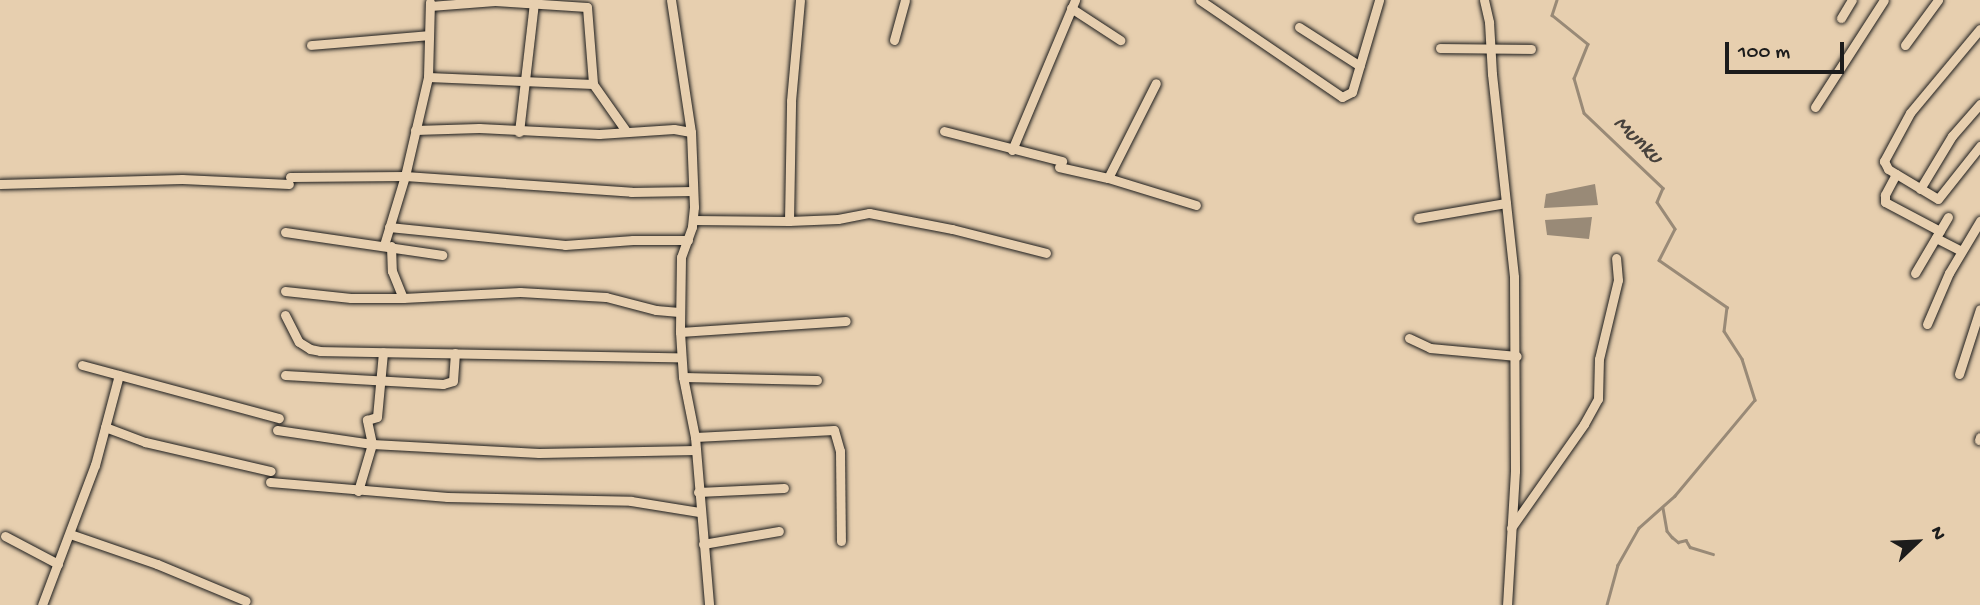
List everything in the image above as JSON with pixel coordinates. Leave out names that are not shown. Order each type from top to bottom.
[{"type":"street","points":[[671,0],[691,132],[693,191],[693,220],[681,257],[681,357],[695,437],[699,512],[709,605]]},
{"type":"street","points":[[789,221],[791,101],[800,0]]},
{"type":"street","points":[[894,40],[905,0]]},
{"type":"street","points":[[1200,0],[1342,97],[1352,92],[1380,0]]},
{"type":"street","points":[[1484,0],[1492,47],[1514,277],[1517,356],[1507,605]]},
{"type":"street","points":[[1841,18],[1852,0]]},
{"type":"street","points":[[1815,107],[1885,0]]},
{"type":"street","points":[[1905,45],[1938,0]]},
{"type":"street","points":[[403,298],[392,271],[387,246],[389,227],[405,176],[428,77],[430,3],[534,2],[587,7],[593,84],[626,131]]},
{"type":"street","points":[[519,132],[534,2]]},
{"type":"street","points":[[1012,150],[1073,4],[1120,40]]},
{"type":"street","points":[[1299,27],[1360,66]]},
{"type":"street","points":[[1980,29],[1910,113],[1884,162],[1888,169],[1934,198],[1941,197],[1980,146]]},
{"type":"street","points":[[311,45],[429,35]]},
{"type":"street","points":[[1440,48],[1531,49]]},
{"type":"street","points":[[428,77],[593,84]]},
{"type":"street","points":[[1108,178],[1156,83]]},
{"type":"street","points":[[1920,189],[1952,136],[1980,104]]},
{"type":"street","points":[[415,130],[480,128],[519,132],[674,129],[691,132]]},
{"type":"street","points":[[944,131],[1196,205]]},
{"type":"street","points":[[1896,174],[1885,195],[1885,202],[1961,251]]},
{"type":"street","points":[[0,184],[182,179],[290,181],[405,176],[631,192],[693,191]]},
{"type":"street","points":[[1418,218],[1506,203]]},
{"type":"street","points":[[693,220],[789,221],[838,219],[869,213],[952,229],[1046,253]]},
{"type":"street","points":[[1915,274],[1948,217]]},
{"type":"street","points":[[1927,324],[1961,251],[1980,221]]},
{"type":"street","points":[[389,227],[565,245],[633,240],[688,240]]},
{"type":"street","points":[[285,232],[442,255]]},
{"type":"street","points":[[1511,528],[1598,400],[1599,359],[1618,280],[1616,258]]},
{"type":"street","points":[[285,291],[351,298],[520,292],[606,297],[656,310],[679,312]]},
{"type":"street","points":[[1959,374],[1980,309]]},
{"type":"street","points":[[285,315],[299,342],[310,349],[681,357]]},
{"type":"street","points":[[680,332],[846,321]]},
{"type":"street","points":[[1409,338],[1430,348],[1517,356]]},
{"type":"street","points":[[358,491],[372,444],[367,420],[377,416],[383,352]]},
{"type":"street","points":[[285,374],[451,383],[455,353]]},
{"type":"street","points":[[82,365],[279,418]]},
{"type":"street","points":[[42,605],[95,465],[119,375]]},
{"type":"street","points":[[683,377],[817,380]]},
{"type":"street","points":[[105,427],[145,442],[271,471]]},
{"type":"street","points":[[277,430],[372,444],[539,453],[696,450]]},
{"type":"street","points":[[695,437],[834,430],[840,451],[841,541]]},
{"type":"street","points":[[270,482],[358,491],[534,501],[631,501],[699,512]]},
{"type":"street","points":[[698,492],[784,488]]},
{"type":"street","points":[[703,544],[779,531]]},
{"type":"street","points":[[70,534],[157,564],[246,601]]},
{"type":"street","points":[[5,536],[58,564]]},
{"type":"shaded area","points":[[1595,184],[1598,205],[1544,208],[1546,194]]},
{"type":"shaded area","points":[[1592,217],[1589,239],[1547,235],[1545,220]]},
{"type":"waterway","name":"Munku","points":[[1557,0],[1552,15],[1588,44],[1574,78],[1584,113],[1663,188],[1657,202],[1675,229],[1659,260],[1727,307],[1724,331],[1742,359],[1755,400],[1675,496],[1639,528],[1618,565],[1607,605]]},
{"type":"waterway","points":[[1663,508],[1667,531],[1672,537],[1678,542],[1686,540],[1690,547],[1713,554]]}]
